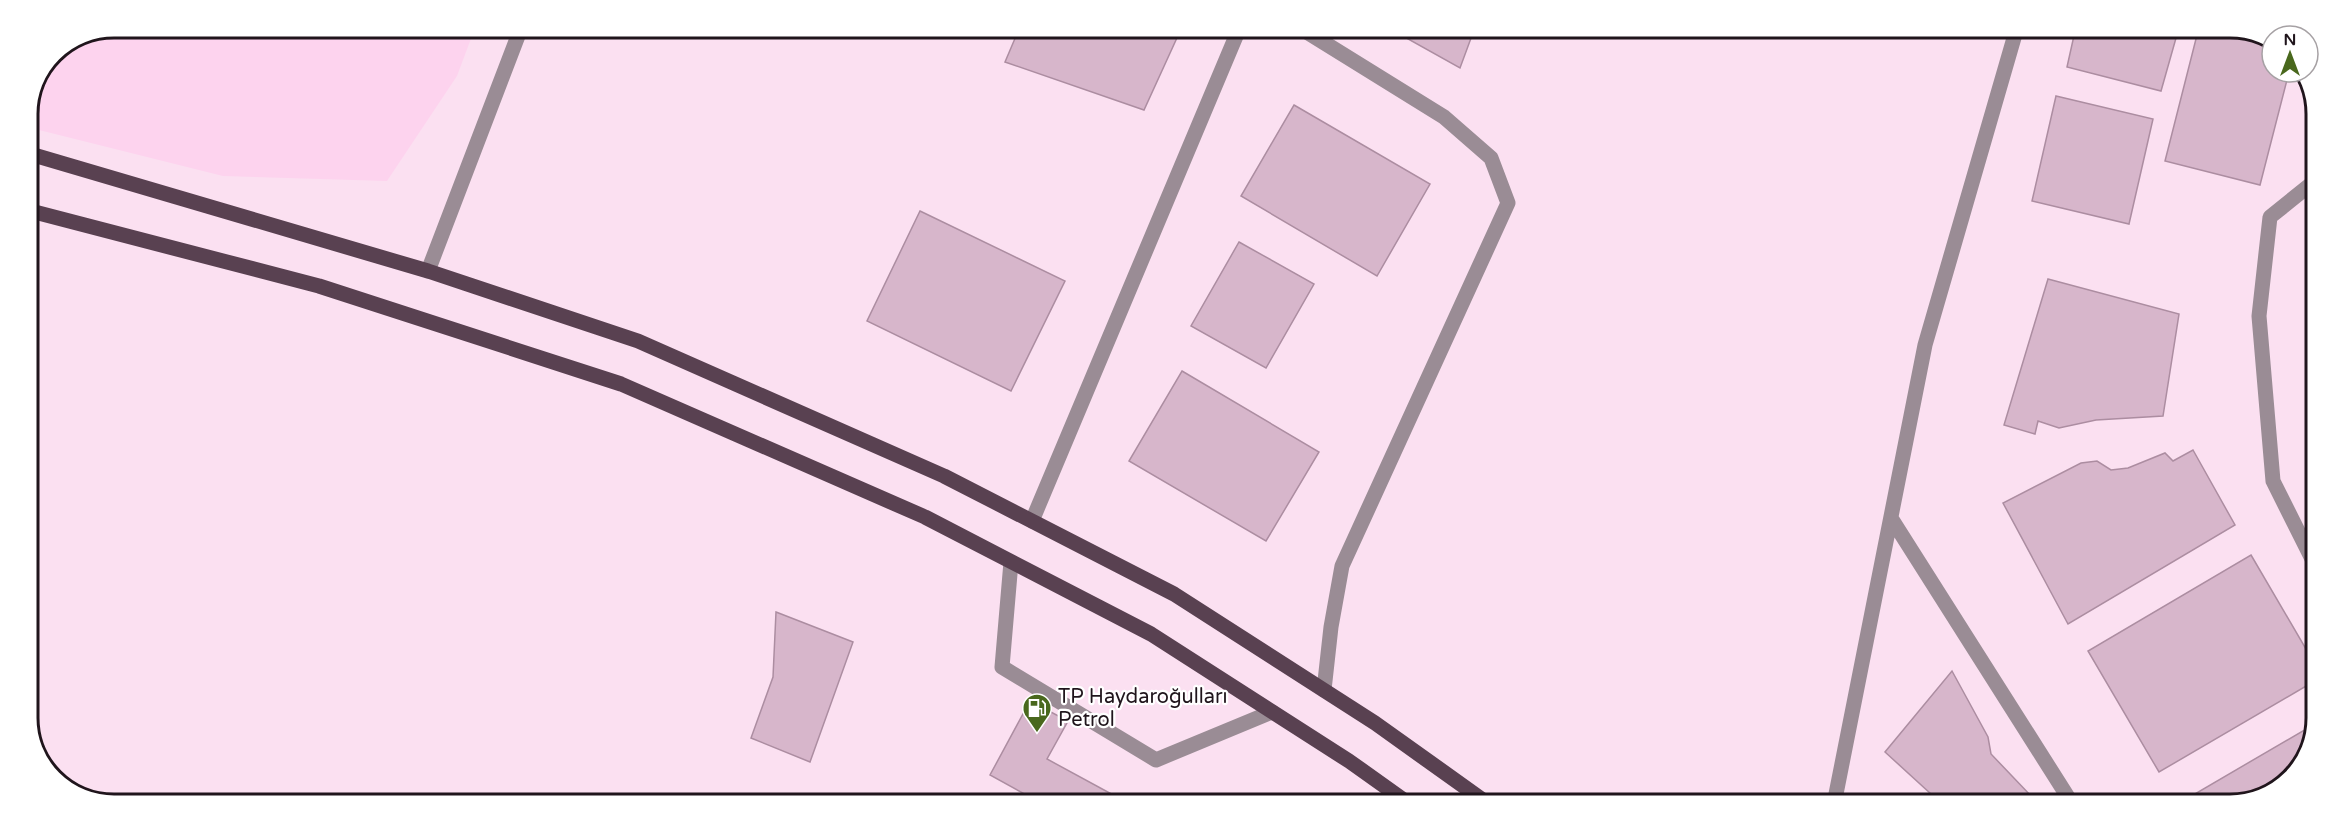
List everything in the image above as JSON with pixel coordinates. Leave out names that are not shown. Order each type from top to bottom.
[{"type":"main road","points":[[38,156],[428,271],[638,341],[944,476],[1174,594],[1375,723],[1474,794]]},
{"type":"main road","points":[[38,213],[319,286],[621,384],[925,517],[1151,634],[1349,761],[1395,794]]},
{"type":"street","points":[[428,271],[517,38]]},
{"type":"street","points":[[1032,521],[1235,38]]},
{"type":"street","points":[[1315,38],[1444,117],[1491,158],[1508,203],[1342,566],[1331,627],[1324,690]]},
{"type":"street","points":[[1836,794],[1925,345],[2014,38]]},
{"type":"street","points":[[2306,188],[2270,217],[2259,316],[2273,481],[2306,547]]},
{"type":"street","points":[[1890,518],[2066,794]]},
{"type":"street","points":[[1011,562],[1002,666],[1156,760],[1272,712]]},
{"type":"shaded area","points":[[471,38],[457,76],[387,181],[223,176],[38,130],[39,98],[50,71],[71,50],[98,39]]},
{"type":"building","points":[[1015,38],[1177,38],[1144,110],[1005,62]]},
{"type":"building","points":[[1406,38],[1471,38],[1460,68]]},
{"type":"building","points":[[2073,38],[2176,38],[2161,91],[2067,67]]},
{"type":"building","points":[[2196,38],[2241,38],[2260,44],[2260,84],[2286,84],[2260,185],[2165,161]]},
{"type":"building","points":[[2056,96],[2153,119],[2129,224],[2032,201]]},
{"type":"building","points":[[1294,105],[1430,184],[1377,276],[1241,196]]},
{"type":"building","points":[[920,211],[1065,281],[1011,391],[867,321]]},
{"type":"building","points":[[1239,242],[1314,284],[1266,368],[1191,326]]},
{"type":"building","points":[[2048,279],[2179,314],[2163,416],[2096,420],[2059,428],[2038,421],[2035,434],[2004,425]]},
{"type":"building","points":[[1182,371],[1319,452],[1266,541],[1129,461]]},
{"type":"building","points":[[2193,450],[2235,525],[2068,624],[2003,503],[2081,463],[2097,461],[2111,470],[2128,468],[2165,453],[2173,461]]},
{"type":"building","points":[[2251,555],[2306,649],[2306,686],[2159,772],[2088,651]]},
{"type":"building","points":[[776,612],[853,642],[810,762],[751,738],[773,677]]},
{"type":"building","points":[[1952,671],[1988,737],[1991,754],[2029,794],[1931,794],[1885,752]]},
{"type":"building","points":[[1030,701],[1068,721],[1047,759],[1111,794],[1025,794],[990,775]]},
{"type":"building","points":[[2305,729],[2299,752],[2291,765],[2269,784],[2246,793],[2195,794]]},
{"type":"place","name":"TP Haydaroğulları Petrol","points":[[1037,734]]}]
